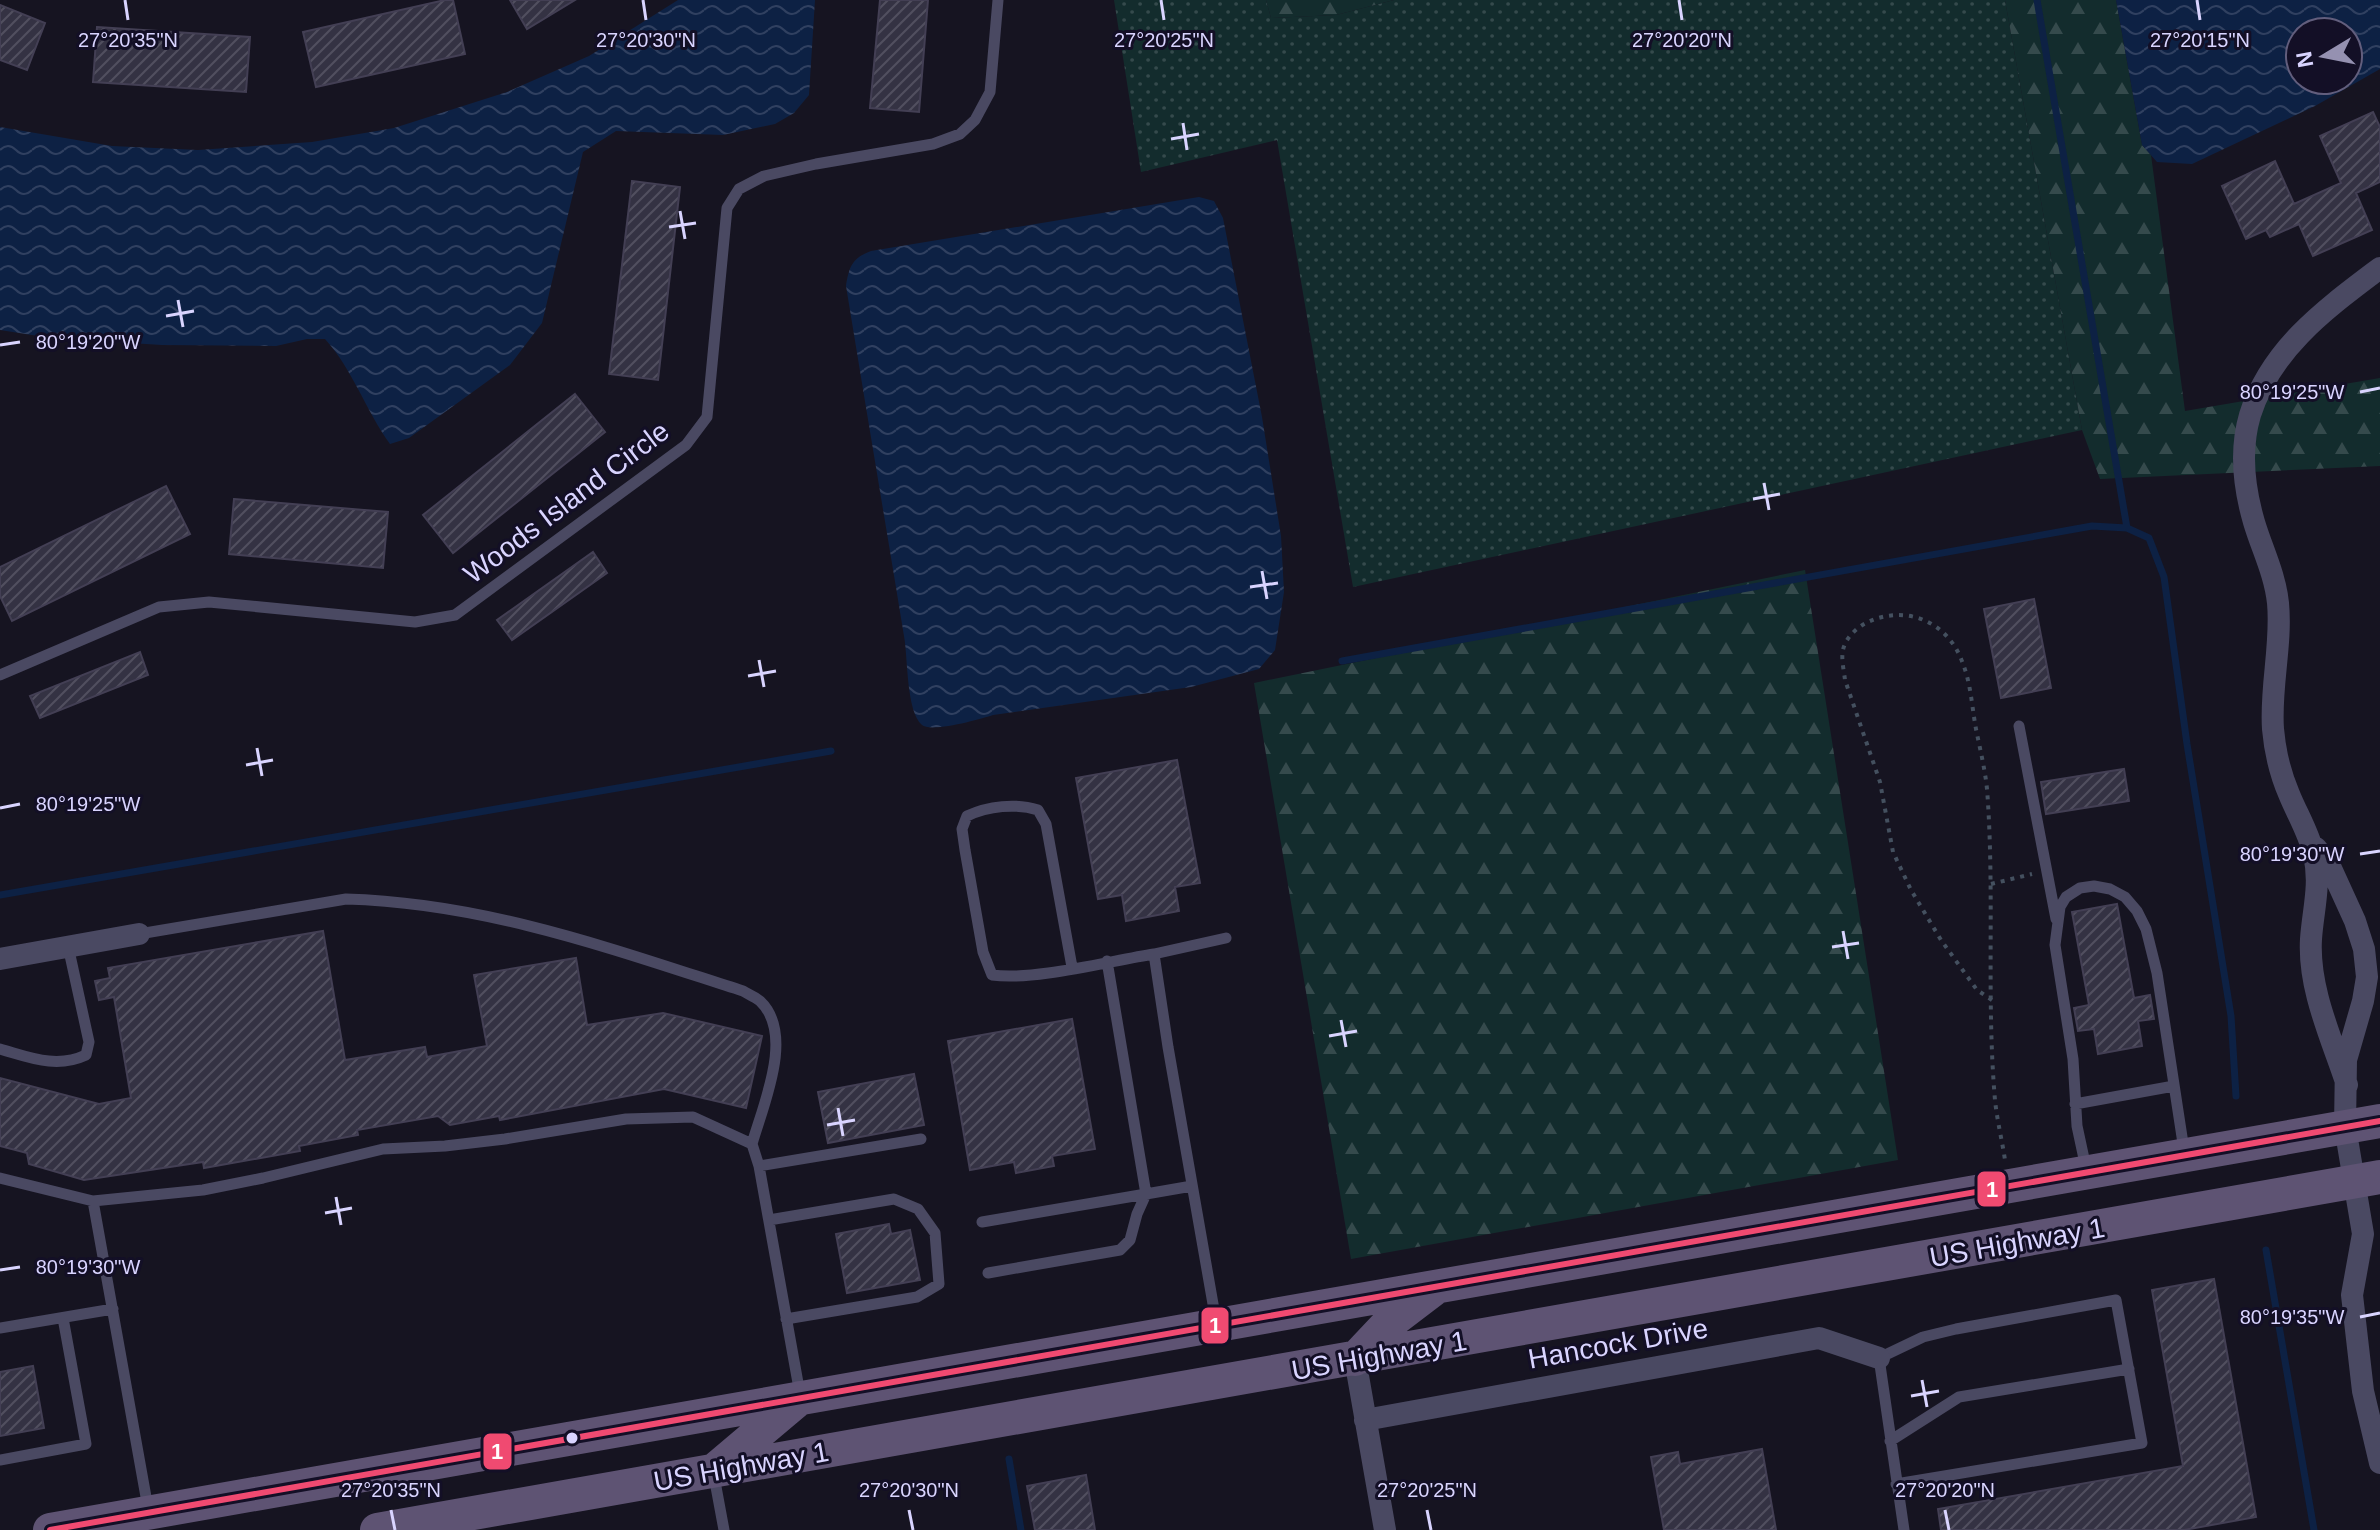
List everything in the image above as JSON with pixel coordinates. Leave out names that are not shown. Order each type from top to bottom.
[{"type":"main road","name":"US Highway 1","points":[[50,1530],[2380,1121]]},
{"type":"main road","name":"US Highway 1","points":[[382,1530],[2368,1179]]},
{"type":"main road","points":[[1355,1359],[1388,1324],[1437,1286]]},
{"type":"main road","points":[[714,1471],[800,1398]]},
{"type":"street","points":[[2347,1085],[2316,992],[2311,939],[2317,884],[2315,856],[2280,771],[2275,742],[2272,711],[2278,600],[2254,521],[2246,481],[2245,443],[2250,415],[2279,357],[2298,333],[2380,268]]},
{"type":"street","points":[[2309,837],[2329,864],[2364,949],[2367,977],[2346,1060],[2345,1127],[2368,1179],[2363,1234],[2352,1295],[2363,1391],[2380,1463]]},
{"type":"street","points":[[0,959],[139,934]]},
{"type":"street","name":"Hancock Drive","points":[[1365,1420],[1819,1338],[1879,1358]]},
{"type":"street","points":[[1355,1359],[1385,1530]]},
{"type":"lane","name":"Woods Island Circle","points":[[0,675],[159,607],[209,602],[415,622],[455,615],[686,445],[707,417],[727,208],[739,189],[764,176],[933,144],[960,134],[975,120],[990,92],[998,0]]},
{"type":"lane","points":[[2019,726],[2057,923]]},
{"type":"lane","points":[[1072,967],[1046,824],[1038,810],[1022,805],[977,811],[967,816],[962,829],[965,850],[983,952],[992,975],[1010,978],[1154,954],[1226,938]]},
{"type":"lane","points":[[2087,1173],[2055,945],[2060,907],[2066,897],[2080,888],[2094,886],[2110,889],[2125,897],[2146,929],[2157,973],[2185,1155]]},
{"type":"lane","points":[[139,934],[346,899],[379,900],[442,907],[551,929],[743,991],[760,1001],[777,1034],[770,1082],[752,1144],[759,1166],[800,1398]]},
{"type":"lane","points":[[0,1049],[43,1062],[71,1062],[86,1055],[89,1042],[68,946]]},
{"type":"lane","points":[[1154,954],[1217,1325]]},
{"type":"lane","points":[[988,1273],[1120,1250],[1130,1240],[1146,1194],[1107,961]]},
{"type":"lane","points":[[2075,1104],[2174,1086]]},
{"type":"lane","points":[[0,1178],[93,1201],[203,1190],[383,1149],[505,1139],[626,1119],[693,1117],[752,1144]]},
{"type":"lane","points":[[759,1166],[921,1139]]},
{"type":"lane","points":[[982,1222],[1192,1186]]},
{"type":"lane","points":[[769,1220],[894,1199],[918,1209],[935,1233],[939,1284],[917,1297],[786,1319]]},
{"type":"lane","points":[[93,1201],[149,1513]]},
{"type":"lane","points":[[1896,1484],[2142,1443],[2116,1300],[1923,1337],[1879,1358],[1896,1484],[1904,1530]]},
{"type":"lane","points":[[0,1328],[113,1309]]},
{"type":"lane","points":[[0,1460],[86,1444],[63,1318]]},
{"type":"lane","points":[[1890,1441],[1959,1397],[2129,1369]]},
{"type":"lane","points":[[714,1471],[724,1530]]},
{"type":"path","points":[[1992,1000],[1977,990],[1941,940],[1893,852],[1880,782],[1845,680],[1843,662],[1843,649],[1849,638],[1859,626],[1877,617],[1915,615],[1953,640],[1964,665],[1987,786],[1995,1101],[2009,1186]]},
{"type":"path","points":[[1991,884],[2047,873]]},
{"type":"green space","points":[[1114,0],[1266,0],[1271,18],[1336,15],[1394,0],[2005,0],[2082,430],[1353,587],[1277,140],[1141,172]]},
{"type":"green space","points":[[1266,0],[1394,0],[1336,15],[1271,18]]},
{"type":"green space","points":[[2005,0],[2116,0],[2142,145],[2151,155],[2185,411],[2380,378],[2380,466],[2100,479],[2082,430]]},
{"type":"green space","points":[[1805,570],[1898,1160],[1351,1259],[1254,683]]},
{"type":"water","points":[[678,0],[815,0],[809,95],[794,113],[775,124],[723,135],[616,131],[583,152],[542,323],[510,365],[409,438],[390,444],[344,364],[325,339],[307,339],[276,346],[162,345],[51,338],[0,330],[0,127],[112,146],[198,150],[312,142],[394,128],[507,92],[589,56]]},
{"type":"water","points":[[2116,0],[2380,0],[2380,69],[2364,78],[2364,16],[2284,16],[2284,96],[2333,96],[2192,164],[2157,162],[2142,145]]},
{"type":"water","points":[[1199,197],[1214,201],[1223,218],[1262,417],[1281,536],[1284,592],[1275,650],[1259,669],[1191,687],[993,715],[945,726],[922,725],[910,696],[904,636],[846,286],[852,264],[871,251]]},
{"type":"building","points":[[453,0],[465,54],[316,87],[303,32]]},
{"type":"building","points":[[510,0],[575,0],[527,29]]},
{"type":"building","points":[[880,0],[928,0],[919,112],[870,108]]},
{"type":"building","points":[[0,5],[45,23],[27,70],[0,60]]},
{"type":"building","points":[[97,27],[250,37],[246,92],[93,82]]},
{"type":"building","points":[[2373,112],[2380,127],[2380,182],[2356,193],[2372,230],[2313,256],[2299,224],[2270,237],[2266,230],[2246,239],[2222,186],[2275,161],[2294,204],[2341,183],[2320,136]]},
{"type":"building","points":[[632,181],[680,187],[658,380],[609,374]]},
{"type":"building","points":[[575,394],[605,432],[453,553],[423,515]]},
{"type":"building","points":[[166,486],[190,534],[12,621],[0,596],[0,567]]},
{"type":"building","points":[[234,499],[388,512],[383,568],[229,554]]},
{"type":"building","points":[[593,552],[607,573],[512,640],[497,620]]},
{"type":"building","points":[[2034,599],[2051,688],[2001,698],[1984,609]]},
{"type":"building","points":[[140,652],[148,675],[40,718],[30,696]]},
{"type":"building","points":[[1177,760],[1200,883],[1175,887],[1179,911],[1126,921],[1122,895],[1098,899],[1076,778]]},
{"type":"building","points":[[2124,769],[2129,801],[2046,814],[2041,782]]},
{"type":"building","points":[[2117,904],[2134,998],[2150,995],[2154,1019],[2138,1021],[2142,1046],[2098,1054],[2094,1029],[2078,1031],[2074,1008],[2089,1005],[2072,912]]},
{"type":"building","points":[[323,931],[345,1060],[425,1047],[427,1057],[487,1046],[474,975],[576,958],[587,1025],[663,1013],[762,1036],[746,1108],[664,1089],[500,1120],[499,1116],[450,1125],[438,1116],[357,1130],[358,1135],[299,1146],[300,1151],[204,1168],[203,1162],[84,1180],[29,1164],[27,1153],[0,1146],[0,1078],[99,1104],[131,1098],[114,997],[99,1000],[95,981],[110,978],[108,968]]},
{"type":"building","points":[[1072,1019],[1095,1149],[1052,1156],[1054,1166],[1016,1173],[1014,1162],[970,1170],[948,1041]]},
{"type":"building","points":[[914,1074],[924,1125],[828,1143],[818,1092]]},
{"type":"building","points":[[889,1224],[891,1234],[910,1230],[920,1280],[847,1293],[836,1234]]},
{"type":"building","points":[[2214,1279],[2256,1517],[2184,1530],[1941,1530],[1938,1509],[2183,1466],[2152,1290]]},
{"type":"building","points":[[33,1366],[44,1428],[0,1436],[0,1372]]},
{"type":"building","points":[[1762,1449],[1776,1530],[1664,1530],[1651,1457],[1678,1452],[1680,1464]]},
{"type":"building","points":[[1086,1475],[1095,1530],[1035,1530],[1027,1486]]},
{"type":"waterway","points":[[2037,0],[2127,528]]},
{"type":"waterway","points":[[1342,661],[2092,526],[2127,528],[2149,538],[2164,577],[2187,744],[2231,1016],[2236,1096]]},
{"type":"waterway","points":[[0,895],[831,751]]},
{"type":"waterway","points":[[2266,1250],[2314,1530]]},
{"type":"waterway","points":[[1009,1459],[1021,1530]]},
{"type":"transit line","name":"1","points":[[50,1530],[2380,1121]]}]
